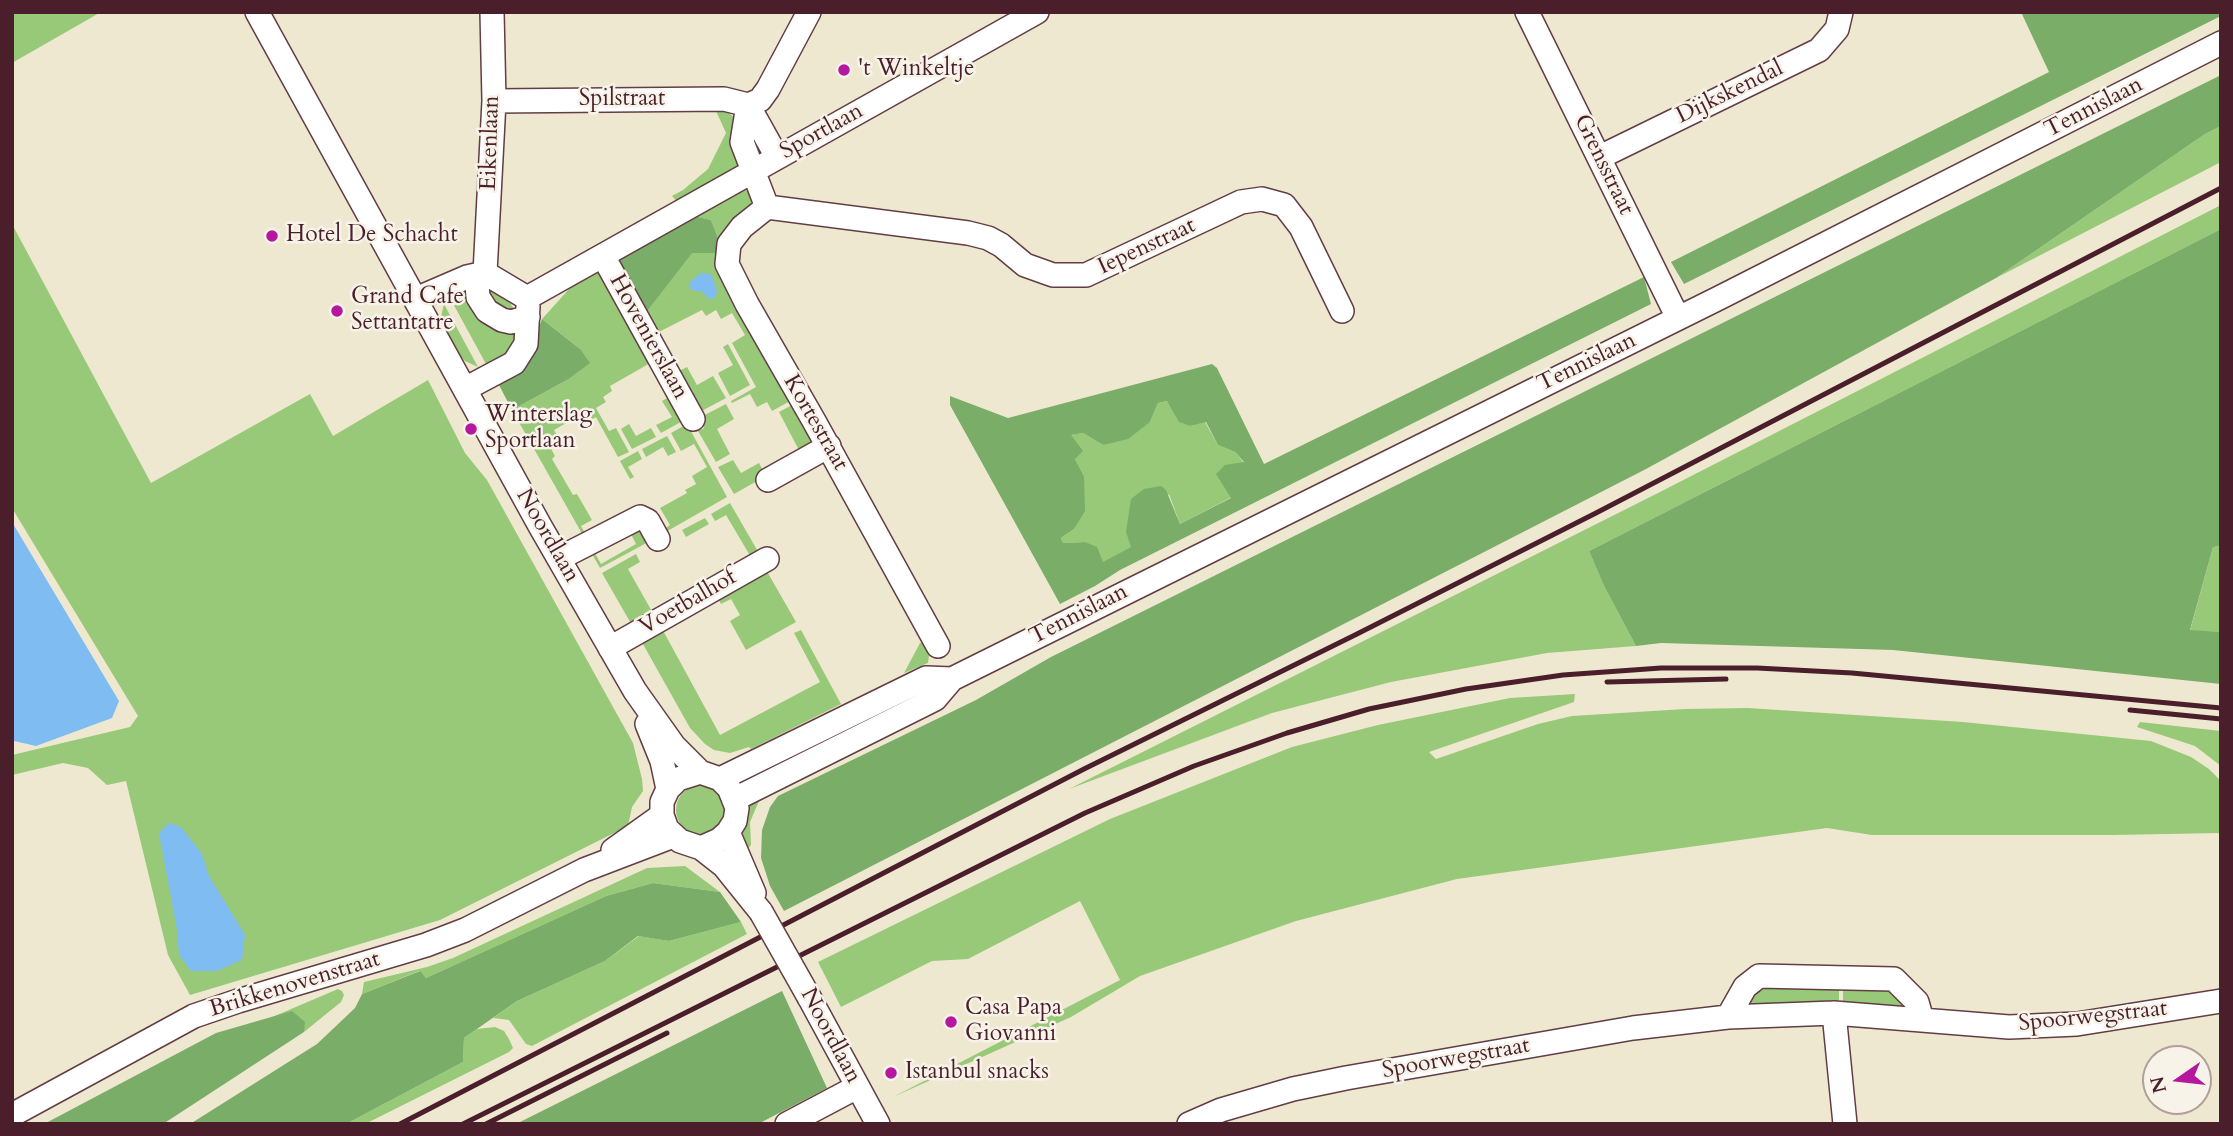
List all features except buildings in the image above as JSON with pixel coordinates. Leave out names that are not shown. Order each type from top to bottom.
[{"type":"street","name":"Noordlaan","points":[[257,12],[635,691],[674,746],[729,788],[734,799]]},
{"type":"street","name":"Eikenlaan","points":[[492,12],[494,101],[485,273],[477,284],[478,297],[487,311],[511,322],[528,308]]},
{"type":"street","points":[[748,105],[760,100],[768,89],[809,12]]},
{"type":"street","name":"Sportlaan","points":[[753,170],[1037,12]]},
{"type":"street","name":"Grensstraat","points":[[1527,12],[1678,318]]},
{"type":"street","name":"Dijkskendal","points":[[1600,157],[1819,50],[1837,29],[1842,12]]},
{"type":"street","name":"Tennislaan","points":[[734,799],[935,699],[952,679],[1678,318],[2221,43]]},
{"type":"street","name":"Spilstraat","points":[[494,101],[724,99],[748,105]]},
{"type":"street","points":[[748,105],[777,157]]},
{"type":"street","points":[[748,105],[742,142],[767,207]]},
{"type":"street","name":"Hovenierslaan","points":[[528,308],[603,256],[753,170]]},
{"type":"street","name":"Iepenstraat","points":[[767,207],[971,234],[988,238],[1025,265],[1053,275],[1086,275],[1241,202],[1262,199],[1284,205],[1301,227],[1342,312]]},
{"type":"street","name":"Kortestraat","points":[[767,207],[742,227],[729,244],[727,264],[938,646]]},
{"type":"street","name":"Hovenierslaan","points":[[603,256],[693,419]]},
{"type":"street","points":[[416,299],[467,276],[485,273],[528,308],[526,344],[514,363],[466,389]]},
{"type":"street","points":[[768,480],[829,446]]},
{"type":"street","points":[[559,558],[640,517],[648,521],[658,539]]},
{"type":"street","name":"Voetbalhof","points":[[610,648],[766,559]]},
{"type":"street","name":"Tennislaan","points":[[710,776],[926,678],[952,679]]},
{"type":"street","name":"Noordlaan","points":[[635,691],[662,761],[668,789],[662,802],[662,815]]},
{"type":"street","points":[[668,789],[678,779],[691,773],[710,776]]},
{"type":"street","points":[[701,848],[729,832],[735,821],[734,799]]},
{"type":"street","points":[[662,815],[673,836]]},
{"type":"street","name":"Brikkenovenstraat","points":[[584,870],[662,815]]},
{"type":"street","name":"Noordlaan","points":[[729,832],[761,912],[878,1124]]},
{"type":"street","name":"Noordlaan","points":[[673,836],[701,848],[724,866],[761,912]]},
{"type":"street","name":"Brikkenovenstraat","points":[[12,1115],[194,1016],[238,1000],[426,945],[465,930],[584,870],[673,836]]},
{"type":"street","points":[[1728,1017],[1745,987],[1759,975],[1894,979],[1917,1002],[1922,1020]]},
{"type":"street","name":"Spoorwegstraat","points":[[1189,1124],[1220,1110],[1293,1089],[1633,1028],[1728,1017],[1835,1013],[2009,1027],[2077,1024],[2221,1002]]},
{"type":"street","points":[[1835,1013],[1845,1124]]},
{"type":"street","points":[[788,1124],[857,1087]]},
{"type":"green space","points":[[12,12],[101,12],[12,63]]},
{"type":"green space","points":[[2021,12],[2221,12],[2221,16],[1684,284],[1671,262],[2049,72]]},
{"type":"green space","points":[[2221,75],[2221,126],[2205,134],[1996,278],[1646,469],[784,911],[770,886],[761,858],[762,830],[770,807],[778,796],[976,700],[1051,657]]},
{"type":"green space","points":[[716,111],[726,111],[735,118],[739,156],[737,169],[678,203],[672,196],[708,169],[726,133]]},
{"type":"green space","points":[[2221,126],[2221,162],[1996,278],[2205,134]]},
{"type":"green space","points":[[741,190],[749,191],[751,204],[718,238],[711,220],[694,216]]},
{"type":"green space","points":[[2221,205],[2221,229],[1589,551],[1636,646],[1547,653],[1391,682],[1272,713],[1069,789],[1658,493]]},
{"type":"green space","points":[[694,216],[711,220],[718,238],[716,253],[692,253],[642,318],[615,262],[621,256]]},
{"type":"green space","points":[[12,224],[151,483],[310,394],[333,436],[428,380],[465,453],[487,480],[633,743],[643,791],[632,807],[628,826],[440,920],[190,995],[168,955],[126,781],[107,785],[88,768],[63,763],[12,775],[12,755],[130,727],[138,716],[12,508]]},
{"type":"green space","points":[[2221,229],[2221,546],[2213,547],[2190,630],[2221,632],[2221,684],[1893,650],[1661,643],[1636,646],[1589,551]]},
{"type":"green space","points":[[692,252],[716,253],[718,268],[792,400],[772,411],[767,402],[757,407],[750,394],[732,403],[731,401],[756,387],[732,343],[745,335],[732,313],[721,319],[716,310],[706,316],[702,310],[653,335],[642,318]]},
{"type":"green space","points":[[600,271],[652,362],[610,386],[612,391],[603,397],[606,402],[596,408],[609,431],[616,428],[629,452],[618,457],[596,417],[580,426],[575,418],[554,430],[559,439],[549,445],[555,456],[552,459],[573,495],[577,494],[592,520],[581,526],[587,537],[585,539],[512,410],[567,380],[580,349],[542,319],[570,288]]},
{"type":"green space","points":[[1644,277],[1651,304],[1120,570],[1060,604],[950,405],[950,396],[1008,418],[1212,364],[1217,368],[1264,464]],"holes":[[[1167,401],[1179,422],[1191,426],[1206,422],[1218,445],[1235,452],[1244,462],[1225,465],[1216,474],[1231,498],[1180,524],[1166,490],[1161,486],[1144,489],[1131,499],[1126,532],[1131,547],[1103,562],[1097,547],[1085,542],[1063,543],[1061,538],[1074,529],[1085,511],[1084,476],[1075,459],[1083,451],[1071,435],[1083,433],[1103,445],[1128,439],[1150,422],[1158,403]]]},
{"type":"green space","points":[[470,287],[518,328],[518,336],[506,357],[497,364],[486,364],[450,298]]},
{"type":"green space","points":[[489,287],[507,297],[517,315],[508,316],[482,292]]},
{"type":"green space","points":[[444,304],[478,367],[465,361],[451,348],[443,332],[441,317]]},
{"type":"green space","points":[[542,319],[580,349],[590,363],[567,380],[512,410],[499,385],[538,330]]},
{"type":"green space","points":[[728,344],[750,385],[730,396],[718,373],[733,365],[723,347]]},
{"type":"green space","points":[[687,367],[697,385],[713,376],[726,398],[696,414],[689,388],[679,371]]},
{"type":"green space","points":[[676,393],[688,418],[661,433],[656,425],[672,417],[662,401]]},
{"type":"green space","points":[[1167,401],[1191,426],[1205,422],[1218,445],[1235,452],[1244,463],[1232,497],[1180,524],[1169,494],[1132,547],[1102,563],[1085,542],[1063,543],[1061,538],[1074,529],[1084,476],[1075,459],[1070,435],[1083,433],[1103,445],[1150,422],[1158,403]]},
{"type":"green space","points":[[726,404],[734,419],[717,429],[730,454],[716,462],[698,431],[704,428],[699,418]]},
{"type":"green space","points":[[794,404],[811,438],[811,443],[801,454],[779,412]]},
{"type":"green space","points":[[629,424],[636,436],[651,428],[656,437],[632,449],[621,429]]},
{"type":"green space","points":[[687,424],[727,497],[664,533],[663,530],[670,525],[660,508],[687,493],[685,490],[696,484],[692,476],[707,467],[694,444],[681,451],[671,433]]},
{"type":"green space","points":[[667,436],[676,452],[668,456],[663,447],[646,457],[642,449]]},
{"type":"green space","points":[[638,451],[642,459],[628,467],[634,477],[630,479],[620,461]]},
{"type":"green space","points":[[733,460],[741,473],[759,463],[766,476],[734,494],[718,467]]},
{"type":"green space","points":[[730,503],[760,555],[752,559],[726,515],[715,521],[711,514]]},
{"type":"green space","points":[[705,518],[709,524],[686,537],[682,530]]},
{"type":"green space","points":[[640,530],[652,540],[600,568],[588,547],[591,546],[601,564],[636,544],[630,532]]},
{"type":"green space","points":[[2221,546],[2221,632],[2190,631],[2213,547]]},
{"type":"green space","points":[[636,554],[640,562],[628,569],[654,615],[633,627],[602,573]]},
{"type":"green space","points":[[765,568],[796,622],[746,650],[730,621],[740,615],[731,599],[721,604],[716,595]]},
{"type":"green space","points":[[660,625],[720,735],[820,682],[794,633],[801,630],[841,704],[751,749],[749,747],[730,753],[714,750],[690,728],[639,637]]},
{"type":"green space","points":[[925,641],[928,663],[904,673],[920,643]]},
{"type":"green space","points":[[1575,694],[1574,702],[1429,752],[1436,759],[1538,724],[1572,716],[1748,708],[1963,722],[2151,741],[2191,757],[2221,781],[2221,833],[1872,835],[1827,828],[1457,879],[1296,921],[1140,976],[1071,1017],[893,1097],[1120,980],[1080,901],[968,959],[932,961],[841,1007],[818,962],[1110,819],[1292,747],[1378,725],[1510,698]]},
{"type":"green space","points":[[2140,722],[2221,731],[2221,766],[2195,746],[2137,727]]},
{"type":"green space","points":[[701,785],[719,792],[726,810],[719,828],[701,835],[683,828],[676,810],[683,792]]},
{"type":"green space","points":[[759,794],[759,801],[750,822],[751,845],[745,852],[742,842],[743,824],[748,806]]},
{"type":"green space","points":[[685,866],[720,892],[653,883],[606,896],[426,978],[419,971],[362,994],[364,982],[453,958],[647,868]]},
{"type":"green space","points":[[653,883],[720,892],[741,922],[669,941],[638,936],[605,961],[517,1001],[464,1038],[463,1062],[346,1124],[190,1124],[317,1044],[355,1008],[362,994],[420,971],[426,978],[606,896]]},
{"type":"green space","points":[[741,922],[747,934],[532,1046],[526,1044],[509,1020],[493,1018],[517,1001],[605,961],[639,936],[669,941]]},
{"type":"green space","points":[[1757,983],[1839,988],[1839,1002],[1750,1004],[1747,999]]},
{"type":"green space","points":[[1890,984],[1909,1008],[1843,1002],[1843,988]]},
{"type":"green space","points":[[338,989],[344,995],[341,1002],[304,1032],[304,1022],[292,1012],[270,1018]]},
{"type":"green space","points":[[782,991],[827,1088],[758,1124],[516,1124]]},
{"type":"green space","points":[[292,1011],[305,1022],[304,1032],[163,1124],[44,1124],[216,1033]]},
{"type":"green space","points":[[495,1027],[504,1031],[509,1039],[513,1048],[509,1052],[365,1124],[346,1124],[463,1062],[464,1038],[477,1029]]},
{"type":"water","points":[[701,273],[711,274],[717,290],[715,298],[709,299],[703,292],[691,290],[689,283]]},
{"type":"water","points":[[12,522],[119,701],[112,718],[36,746],[14,741],[12,733]]},
{"type":"water","points":[[169,823],[181,827],[202,854],[209,876],[245,935],[242,960],[217,971],[191,971],[179,955],[159,833]]},
{"type":"railway","points":[[400,1124],[1084,769],[1596,513],[2221,188]]},
{"type":"railway","points":[[463,1124],[1085,813],[1194,766],[1287,733],[1369,709],[1466,689],[1563,675],[1661,668],[1757,668],[1852,673],[2221,708]]},
{"type":"railway","points":[[1607,682],[1726,679]]},
{"type":"railway","points":[[2130,710],[2221,719]]},
{"type":"railway","points":[[486,1124],[667,1033]]},
{"type":"place","name":"'t Winkeltje","points":[[844,70]]},
{"type":"place","name":"Hotel De Schacht","points":[[272,236]]},
{"type":"place","name":"Grand Cafe Settantatre","points":[[337,311]]},
{"type":"place","name":"Winterslag Sportlaan","points":[[471,429]]},
{"type":"place","name":"Casa Papa Giovanni","points":[[951,1022]]},
{"type":"place","name":"Istanbul snacks","points":[[891,1073]]}]
